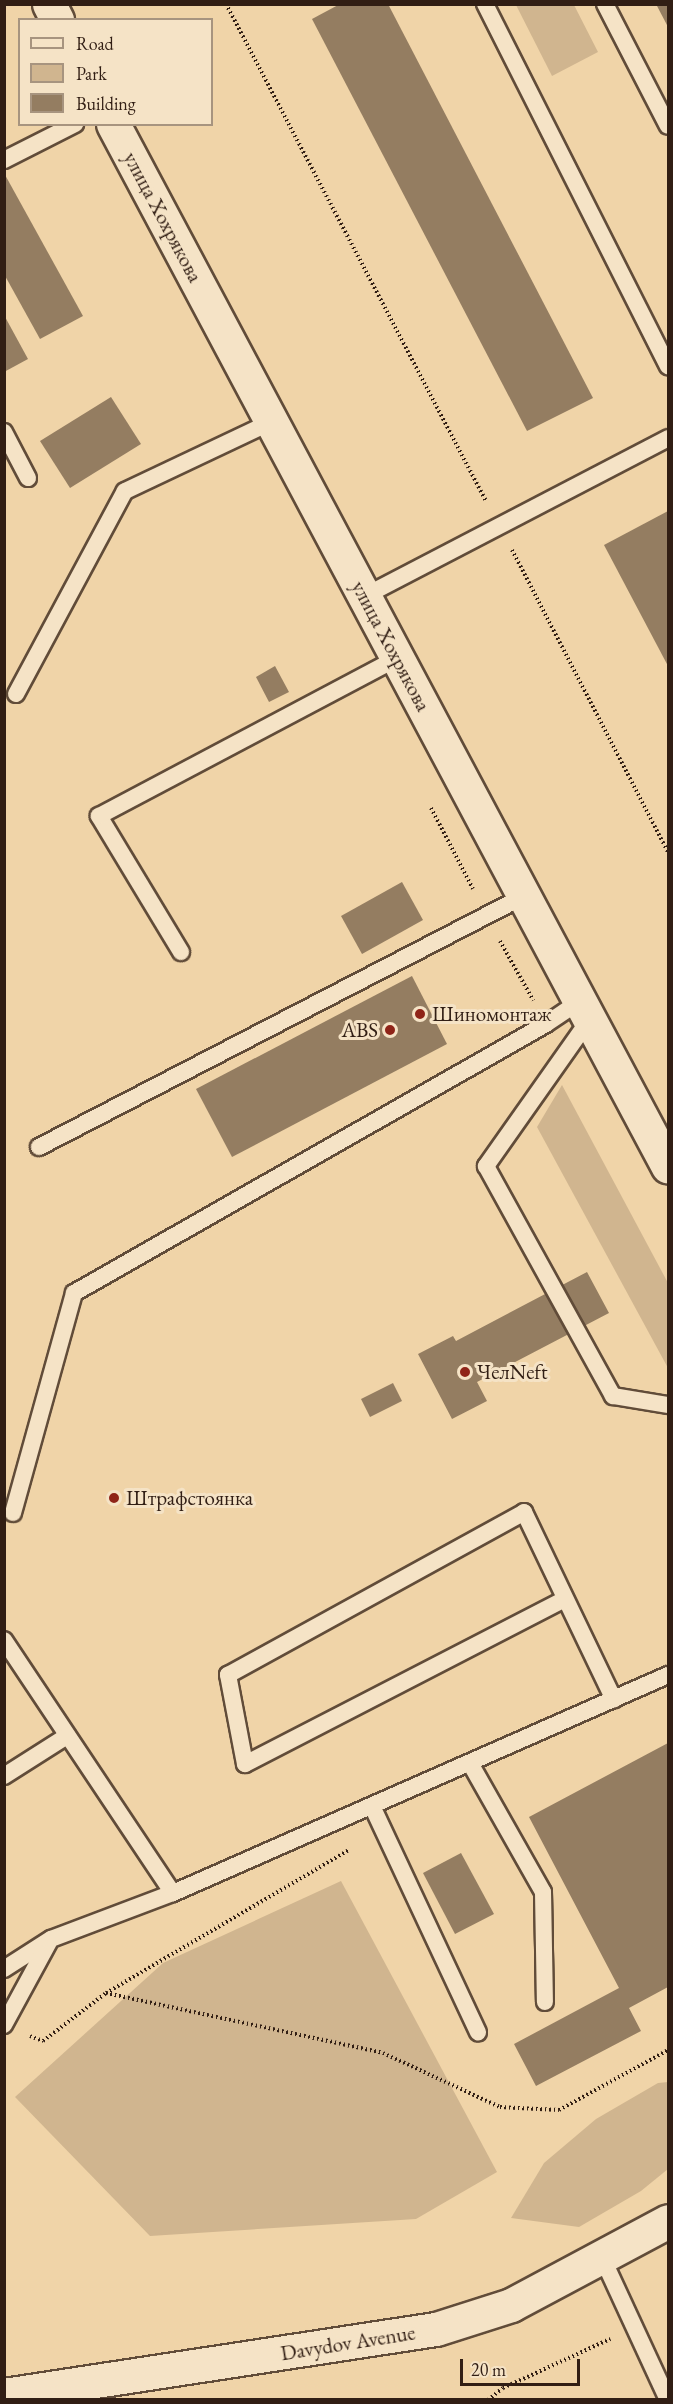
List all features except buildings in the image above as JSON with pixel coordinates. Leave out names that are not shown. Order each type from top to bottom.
[{"type":"main road","points":[[49,4],[56,18]]},
{"type":"main road","name":"улица Хохрякова","points":[[114,126],[669,1167]]},
{"type":"main road","name":"Davydov Avenue","points":[[4,2395],[436,2329],[511,2306],[669,2221]]},
{"type":"lane","points":[[485,4],[669,366]]},
{"type":"lane","points":[[605,4],[669,126]]},
{"type":"lane","points":[[4,160],[71,126]]},
{"type":"lane","points":[[16,694],[125,491],[273,421]]},
{"type":"lane","points":[[4,432],[28,477]]},
{"type":"lane","points":[[365,596],[500,528],[669,438]]},
{"type":"lane","points":[[181,952],[99,816],[397,658]]},
{"type":"lane","points":[[39,1147],[524,896]]},
{"type":"lane","points":[[585,1011],[486,1166],[613,1396],[669,1405]]},
{"type":"lane","points":[[13,1513],[74,1293],[546,1024],[585,1011]]},
{"type":"lane","points":[[563,1600],[245,1764],[228,1675],[524,1512],[563,1600],[614,1700]]},
{"type":"lane","points":[[4,1640],[173,1893]]},
{"type":"lane","points":[[4,1969],[51,1939],[173,1893],[669,1675]]},
{"type":"lane","points":[[4,1776],[67,1736]]},
{"type":"lane","points":[[470,1763],[543,1892],[545,2002]]},
{"type":"lane","points":[[372,1806],[478,2032]]},
{"type":"lane","points":[[4,2025],[51,1939]]},
{"type":"lane","points":[[602,2257],[668,2400]]},
{"type":"path","points":[[226,4],[669,852]]},
{"type":"path","points":[[24,2034],[43,2041],[106,1993],[383,1830]]},
{"type":"path","points":[[106,1993],[383,2053],[500,2107],[559,2110],[669,2050]]},
{"type":"path","points":[[488,2400],[503,2388],[635,2328]]},
{"type":"green space","points":[[516,5],[574,5],[598,52],[552,76]]},
{"type":"green space","points":[[562,1085],[668,1283],[668,1368],[537,1127]]},
{"type":"green space","points":[[341,1881],[497,2172],[416,2219],[150,2236],[15,2097],[163,1963]]},
{"type":"green space","points":[[668,2082],[668,2169],[641,2191],[579,2227],[511,2218],[544,2163],[596,2119],[658,2083]]},
{"type":"place","name":"Шиномонтаж","points":[[420,1014]]},
{"type":"place","name":"ABS","points":[[390,1030]]},
{"type":"place","name":"ЧелNeft","points":[[465,1372]]},
{"type":"place","name":"Штрафстоянка","points":[[114,1498]]}]
